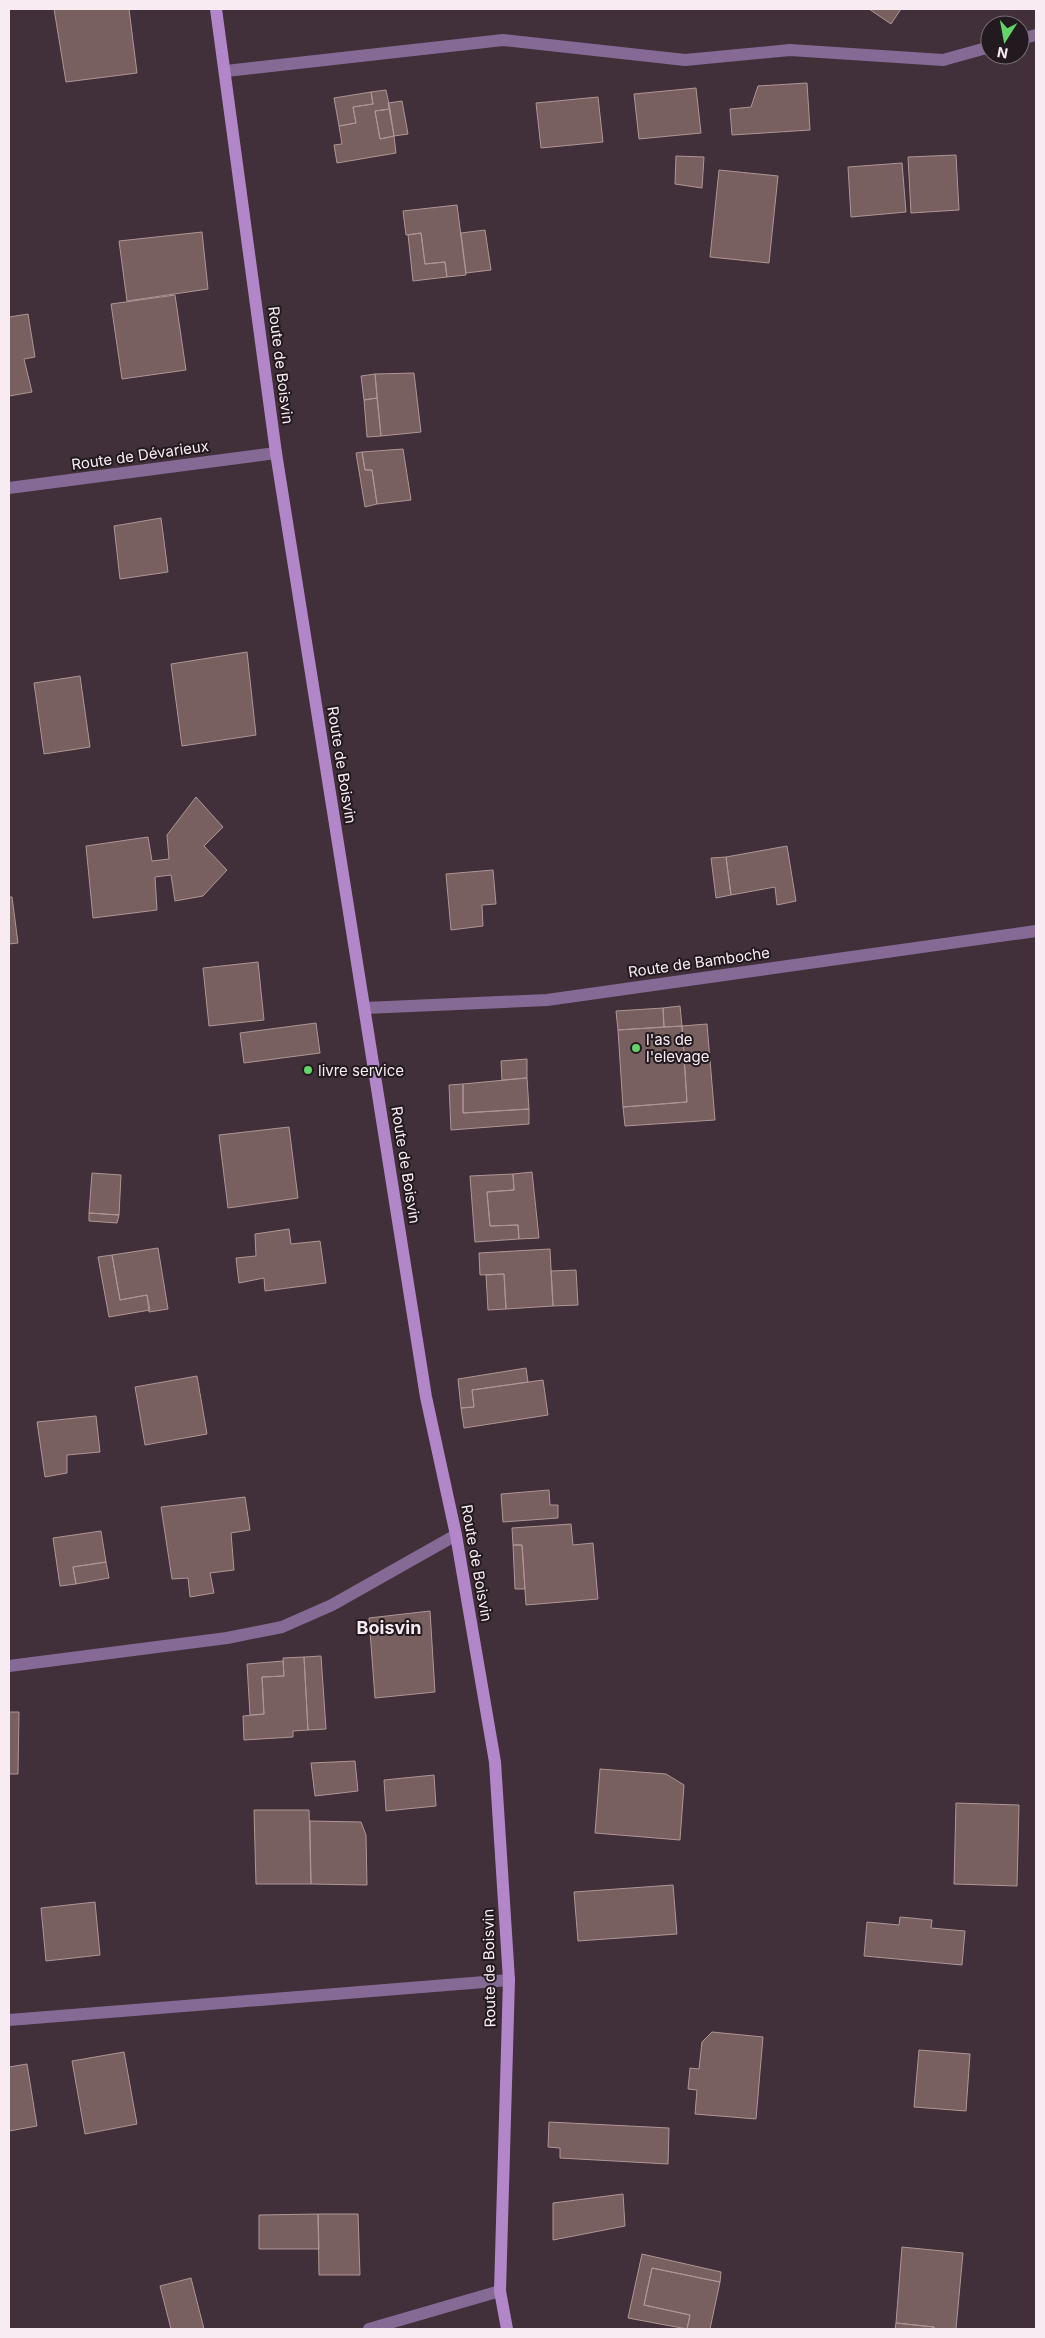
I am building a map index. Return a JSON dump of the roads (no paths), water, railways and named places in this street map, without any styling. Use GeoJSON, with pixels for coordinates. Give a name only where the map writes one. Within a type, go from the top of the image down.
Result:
{"type":"FeatureCollection","features":[{"type":"Feature","properties":{"kind":"main road","name":"Route de Boisvin"},"geometry":{"type":"LineString","coordinates":[[216,9],[276,453],[426,1397],[456,1534],[495,1762],[509,1980],[500,2291],[507,2329]]}},
{"type":"Feature","properties":{"kind":"street"},"geometry":{"type":"LineString","coordinates":[[226,72],[503,40],[685,60],[790,50],[943,60],[980,51]]}},
{"type":"Feature","properties":{"kind":"street","name":"Route de Dévarieux"},"geometry":{"type":"LineString","coordinates":[[9,488],[276,453]]}},
{"type":"Feature","properties":{"kind":"street","name":"Route de Bamboche"},"geometry":{"type":"LineString","coordinates":[[365,1008],[547,1000],[1036,931]]}},
{"type":"Feature","properties":{"kind":"street"},"geometry":{"type":"LineString","coordinates":[[9,1666],[227,1638],[282,1627],[332,1605],[456,1534]]}},
{"type":"Feature","properties":{"kind":"street"},"geometry":{"type":"LineString","coordinates":[[9,2020],[509,1980]]}},
{"type":"Feature","properties":{"kind":"street"},"geometry":{"type":"LineString","coordinates":[[369,2329],[500,2291]]}},
{"type":"Feature","properties":{"kind":"place","name":"l'as de l'elevage"},"geometry":{"type":"Point","coordinates":[636,1048]}},
{"type":"Feature","properties":{"kind":"place","name":"livre service"},"geometry":{"type":"Point","coordinates":[308,1070]}},
{"type":"Feature","properties":{"kind":"district","name":"Boisvin"},"geometry":{"type":"Point","coordinates":[389,1627]}}]}
